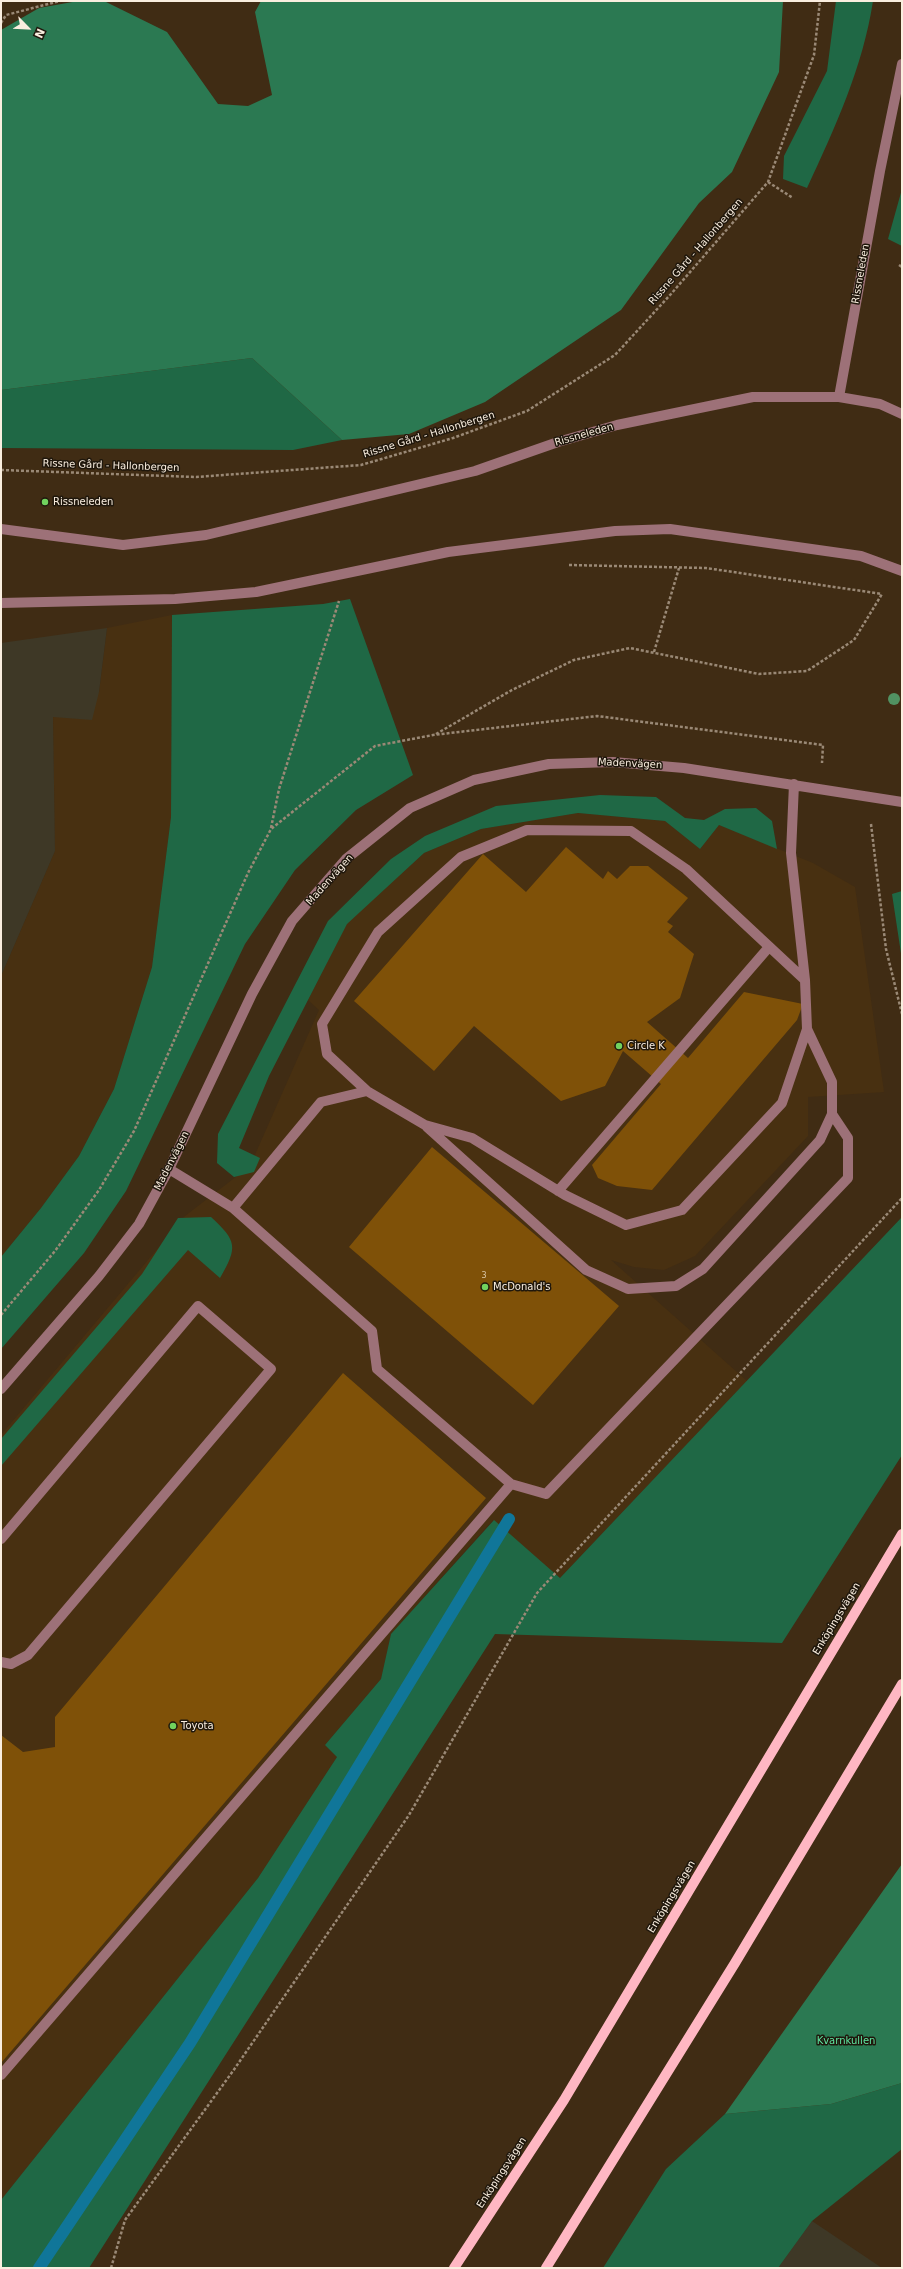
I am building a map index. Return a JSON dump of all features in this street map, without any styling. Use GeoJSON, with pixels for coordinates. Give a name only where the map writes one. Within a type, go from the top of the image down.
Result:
{"type":"FeatureCollection","features":[{"type":"Feature","properties":{"kind":"main road","name":"Enköpingsvägen"},"geometry":{"type":"LineString","coordinates":[[454,2268],[564,2100],[902,1534]]}},
{"type":"Feature","properties":{"kind":"main road"},"geometry":{"type":"LineString","coordinates":[[546,2268],[735,1963],[902,1684]]}},
{"type":"Feature","properties":{"kind":"street","name":"Rissneleden"},"geometry":{"type":"LineString","coordinates":[[1,529],[123,545],[206,535],[475,471],[558,442],[617,425],[640,422],[753,397],[839,397],[880,171],[902,64]]}},
{"type":"Feature","properties":{"kind":"street"},"geometry":{"type":"LineString","coordinates":[[839,397],[880,404],[902,414]]}},
{"type":"Feature","properties":{"kind":"street"},"geometry":{"type":"LineString","coordinates":[[1,603],[175,600],[256,592],[448,552],[615,531],[670,529],[861,556],[902,571]]}},
{"type":"Feature","properties":{"kind":"street","name":"Madenvägen"},"geometry":{"type":"LineString","coordinates":[[1,1389],[99,1276],[135,1230],[169,1169],[252,994],[292,921],[346,859],[410,808],[474,780],[549,764],[613,762],[684,768],[902,802]]}},
{"type":"Feature","properties":{"kind":"street"},"geometry":{"type":"LineString","coordinates":[[425,1125],[472,1138],[558,1191],[626,1225],[682,1210],[782,1103],[807,1029],[805,980],[791,853],[794,784]]}},
{"type":"Feature","properties":{"kind":"street"},"geometry":{"type":"LineString","coordinates":[[805,980],[686,870],[631,831],[527,830],[461,857],[378,932],[322,1024],[327,1054],[367,1091],[425,1125],[586,1270],[628,1289],[676,1286],[703,1269],[820,1140],[832,1114],[832,1082],[807,1029]]}},
{"type":"Feature","properties":{"kind":"street"},"geometry":{"type":"LineString","coordinates":[[558,1191],[769,947]]}},
{"type":"Feature","properties":{"kind":"street"},"geometry":{"type":"LineString","coordinates":[[233,1208],[320,1102],[367,1091]]}},
{"type":"Feature","properties":{"kind":"street"},"geometry":{"type":"LineString","coordinates":[[169,1169],[233,1208],[372,1331],[377,1369],[511,1484],[546,1494],[848,1178],[848,1138],[832,1114]]}},
{"type":"Feature","properties":{"kind":"street"},"geometry":{"type":"LineString","coordinates":[[1,1539],[198,1306],[271,1369],[28,1655],[11,1664],[1,1662]]}},
{"type":"Feature","properties":{"kind":"street"},"geometry":{"type":"LineString","coordinates":[[1,2075],[511,1484]]}},
{"type":"Feature","properties":{"kind":"path"},"geometry":{"type":"LineString","coordinates":[[1,23],[6,15],[60,1]]}},
{"type":"Feature","properties":{"kind":"path","name":"Rissne Gård - Hallonbergen"},"geometry":{"type":"LineString","coordinates":[[1,470],[196,477],[361,465],[453,438],[527,411],[615,355],[671,294],[768,182],[814,55],[820,1]]}},
{"type":"Feature","properties":{"kind":"path"},"geometry":{"type":"LineString","coordinates":[[768,182],[793,198]]}},
{"type":"Feature","properties":{"kind":"path"},"geometry":{"type":"LineString","coordinates":[[562,565],[706,568],[882,594]]}},
{"type":"Feature","properties":{"kind":"path"},"geometry":{"type":"LineString","coordinates":[[654,652],[678,568]]}},
{"type":"Feature","properties":{"kind":"path"},"geometry":{"type":"LineString","coordinates":[[877,590],[882,594]]}},
{"type":"Feature","properties":{"kind":"path"},"geometry":{"type":"LineString","coordinates":[[1,1315],[55,1251],[99,1190],[134,1131],[245,880],[271,829],[280,789],[341,593]]}},
{"type":"Feature","properties":{"kind":"path"},"geometry":{"type":"LineString","coordinates":[[271,829],[375,746],[433,735],[512,690],[574,660],[630,648],[759,674],[807,671],[854,640],[882,594]]}},
{"type":"Feature","properties":{"kind":"path"},"geometry":{"type":"LineString","coordinates":[[111,2268],[125,2220],[233,2071],[409,1815],[537,1593],[902,1198]]}},
{"type":"Feature","properties":{"kind":"shaded area"},"geometry":{"type":"Polygon","coordinates":[[[172,615],[171,817],[152,967],[114,1089],[79,1156],[41,1208],[1,1257],[1,976],[55,851],[53,717],[99,692],[107,628],[172,615]]]}},
{"type":"Feature","properties":{"kind":"shaded area"},"geometry":{"type":"Polygon","coordinates":[[[107,628],[99,692],[92,720],[53,717],[55,851],[1,976],[1,643],[107,628]]]}},
{"type":"Feature","properties":{"kind":"shaded area"},"geometry":{"type":"Polygon","coordinates":[[[578,813],[665,821],[700,849],[719,825],[813,863],[855,887],[884,1092],[808,1097],[808,1136],[695,1256],[664,1270],[634,1267],[611,1260],[747,1381],[560,1578],[493,1520],[391,1634],[381,1679],[325,1745],[337,1757],[258,1878],[1,2200],[1,1435],[185,1216],[250,1166],[319,1010],[308,1000],[347,923],[424,853],[481,829],[578,813]]]}},
{"type":"Feature","properties":{"kind":"shaded area"},"geometry":{"type":"Polygon","coordinates":[[[812,2221],[882,2268],[778,2268],[812,2221]]]}},
{"type":"Feature","properties":{"kind":"green space"},"geometry":{"type":"Polygon","coordinates":[[[78,1],[104,1],[167,32],[218,104],[248,106],[272,95],[255,12],[261,1],[783,1],[779,72],[732,172],[699,203],[621,310],[485,402],[409,434],[342,440],[252,358],[1,390],[1,30],[39,8],[78,1]]]}},
{"type":"Feature","properties":{"kind":"green space"},"geometry":{"type":"Polygon","coordinates":[[[836,1],[873,1],[862,50],[847,97],[807,188],[783,179],[784,156],[827,71],[836,1]]]}},
{"type":"Feature","properties":{"kind":"green space"},"geometry":{"type":"Polygon","coordinates":[[[902,189],[902,246],[888,239],[902,189]]]}},
{"type":"Feature","properties":{"kind":"green space"},"geometry":{"type":"Polygon","coordinates":[[[252,358],[342,440],[293,450],[1,448],[1,390],[252,358]]]}},
{"type":"Feature","properties":{"kind":"green space"},"geometry":{"type":"Polygon","coordinates":[[[350,599],[413,775],[356,810],[295,870],[245,944],[126,1191],[84,1253],[1,1349],[1,1257],[41,1208],[79,1156],[114,1089],[152,967],[171,817],[172,615],[323,604],[350,599]]]}},
{"type":"Feature","properties":{"kind":"green space"},"geometry":{"type":"Polygon","coordinates":[[[600,795],[656,797],[685,818],[704,820],[725,809],[756,808],[772,821],[777,849],[719,825],[700,849],[665,821],[578,813],[481,829],[424,853],[347,924],[269,1076],[239,1148],[260,1158],[254,1172],[234,1177],[217,1163],[218,1134],[328,921],[391,859],[425,836],[496,806],[600,795]]]}},
{"type":"Feature","properties":{"kind":"green space"},"geometry":{"type":"Polygon","coordinates":[[[902,891],[902,960],[892,894],[902,891]]]}},
{"type":"Feature","properties":{"kind":"green space"},"geometry":{"type":"Polygon","coordinates":[[[211,1217],[226,1232],[232,1245],[230,1259],[220,1278],[188,1250],[1,1466],[1,1439],[142,1274],[178,1218],[211,1217]]]}},
{"type":"Feature","properties":{"kind":"green space"},"geometry":{"type":"Polygon","coordinates":[[[902,1217],[902,1455],[782,1643],[495,1634],[89,2268],[1,2268],[1,2200],[258,1878],[337,1757],[325,1745],[381,1679],[391,1634],[494,1520],[560,1578],[902,1217]]]}},
{"type":"Feature","properties":{"kind":"green space","name":"Kvarnkullen"},"geometry":{"type":"Polygon","coordinates":[[[902,1864],[902,2083],[831,2104],[725,2114],[902,1864]]]}},
{"type":"Feature","properties":{"kind":"green space"},"geometry":{"type":"Polygon","coordinates":[[[902,2083],[902,2149],[812,2221],[778,2268],[603,2268],[666,2169],[725,2114],[831,2104],[902,2083]]]}},
{"type":"Feature","properties":{"kind":"building"},"geometry":{"type":"Polygon","coordinates":[[[566,847],[603,879],[608,871],[617,879],[630,866],[648,866],[688,898],[667,922],[673,926],[668,932],[694,954],[680,998],[647,1022],[688,1058],[744,992],[803,1004],[797,1020],[652,1190],[617,1186],[598,1178],[592,1165],[661,1084],[623,1051],[605,1086],[561,1101],[474,1026],[434,1071],[354,1001],[483,854],[526,892],[566,847]]]}},
{"type":"Feature","properties":{"kind":"building"},"geometry":{"type":"Polygon","coordinates":[[[432,1147],[619,1306],[533,1405],[349,1247],[432,1147]]]}},
{"type":"Feature","properties":{"kind":"building","name":"Toyota"},"geometry":{"type":"Polygon","coordinates":[[[343,1373],[486,1498],[1,2063],[1,1735],[23,1752],[55,1747],[55,1717],[343,1373]]]}},
{"type":"Feature","properties":{"kind":"waterway"},"geometry":{"type":"LineString","coordinates":[[39,2268],[190,2043],[509,1519]]}},
{"type":"Feature","properties":{"kind":"place","name":"Rissneleden"},"geometry":{"type":"Point","coordinates":[45,502]}},
{"type":"Feature","properties":{"kind":"place","name":"Circle K"},"geometry":{"type":"Point","coordinates":[619,1046]}},
{"type":"Feature","properties":{"kind":"place","name":"McDonald's"},"geometry":{"type":"Point","coordinates":[485,1287]}},
{"type":"Feature","properties":{"kind":"place","name":"Toyota"},"geometry":{"type":"Point","coordinates":[173,1726]}}]}
